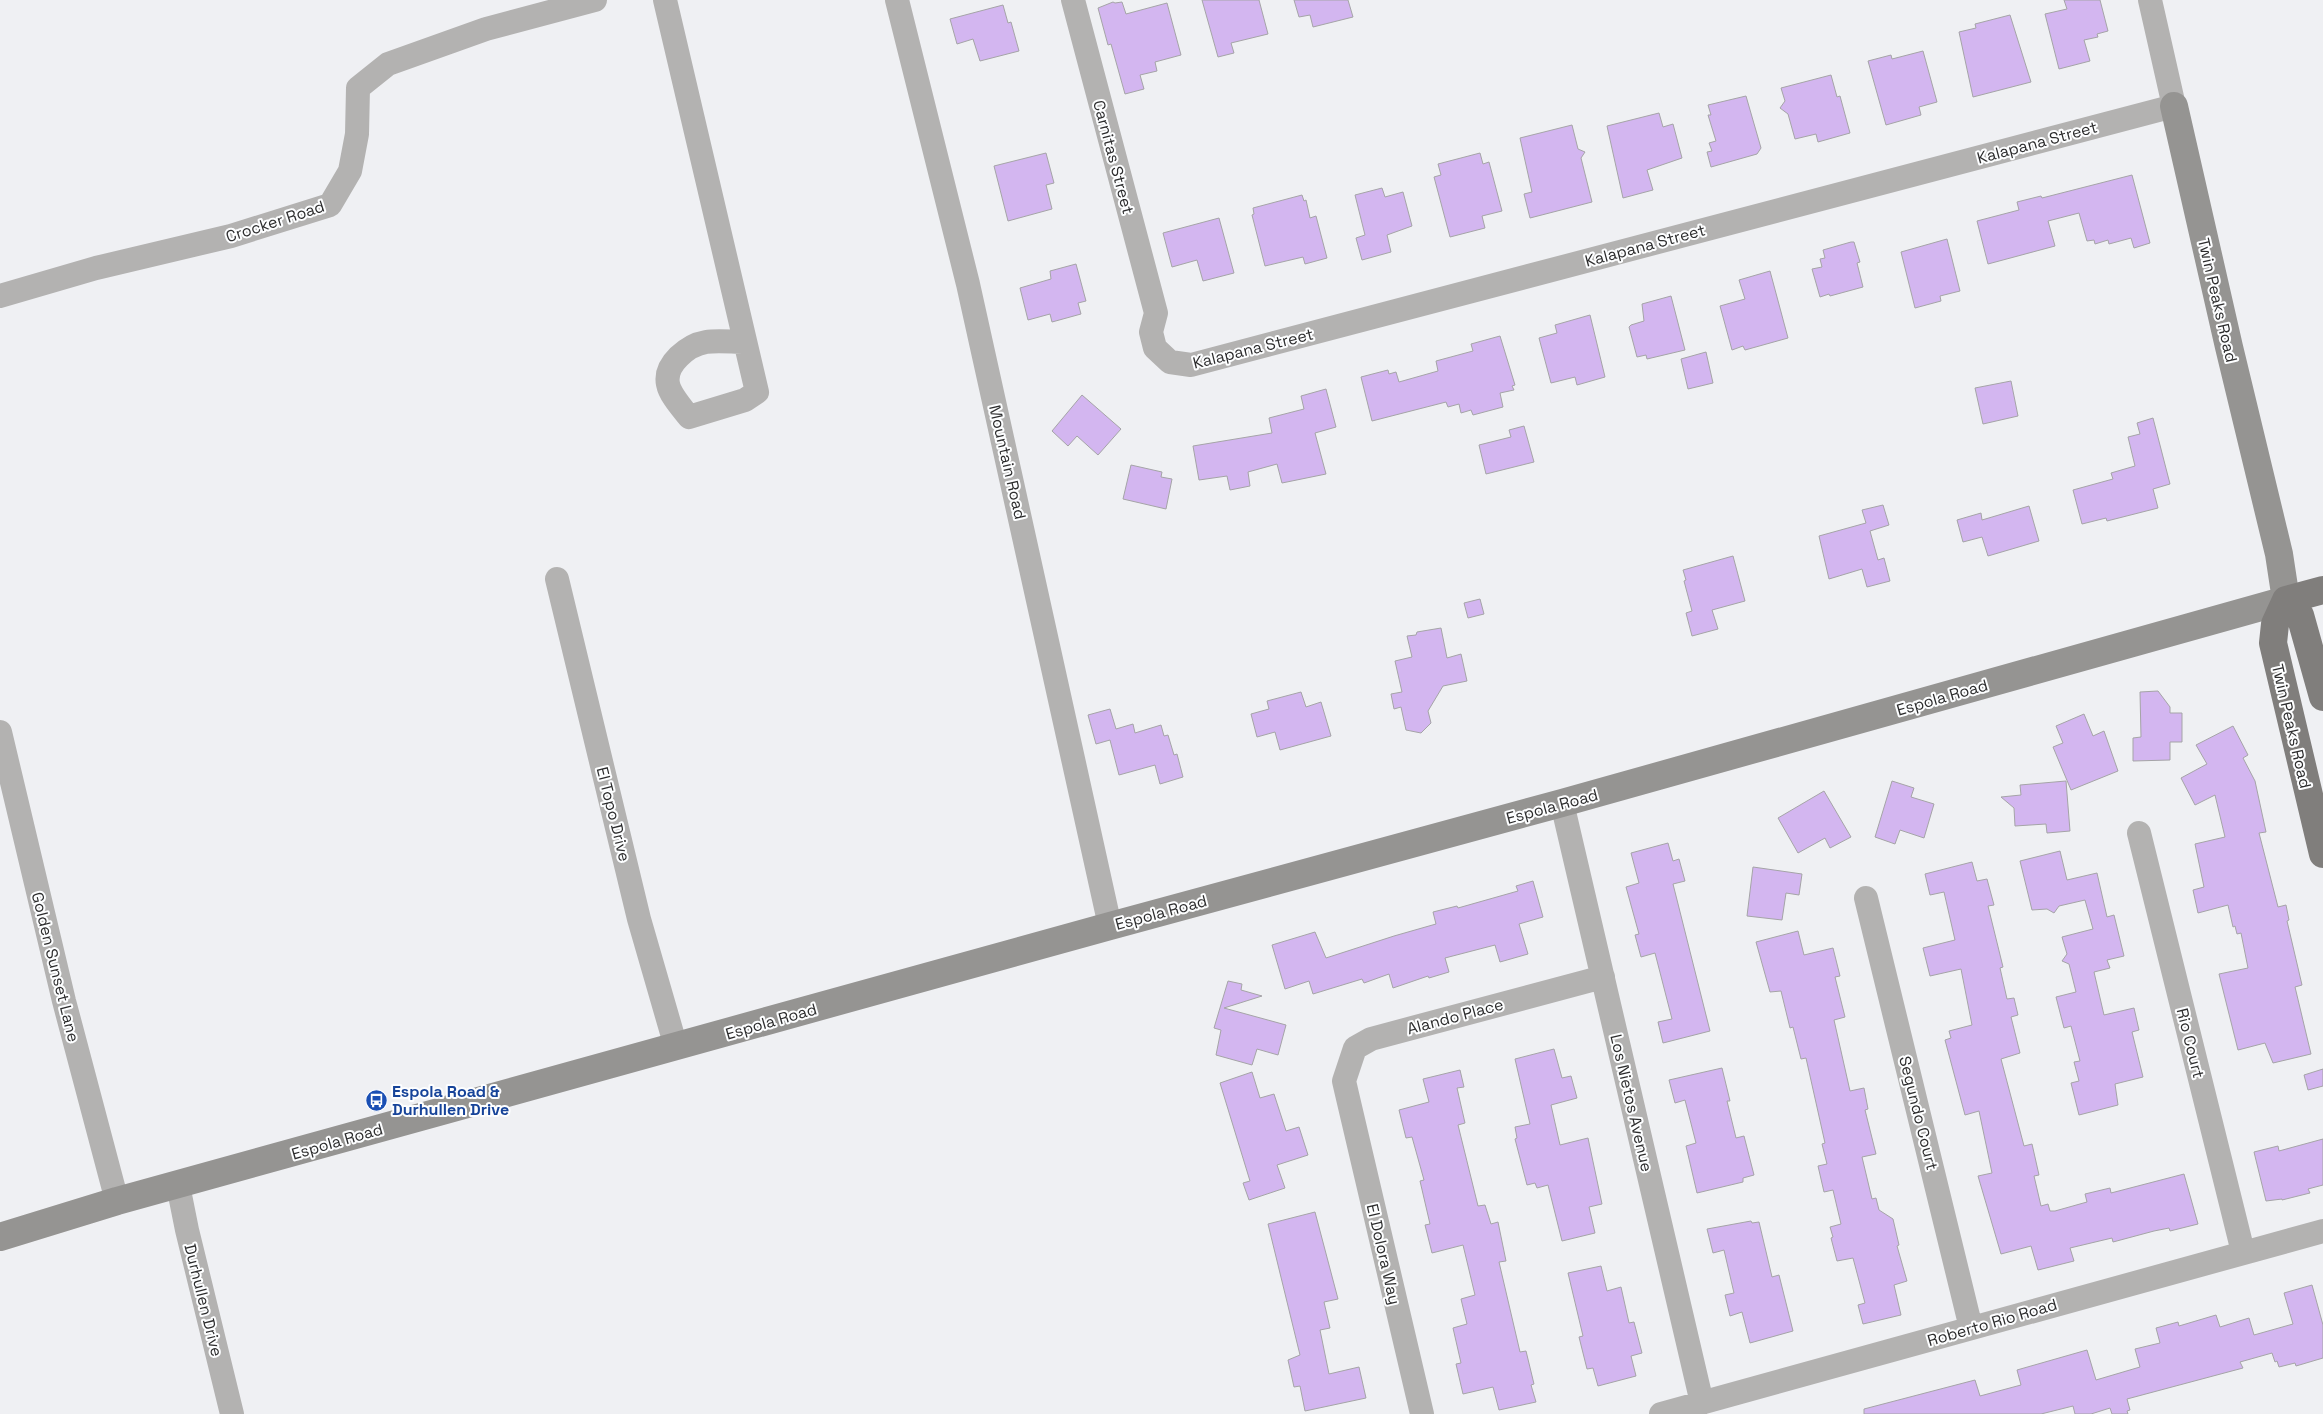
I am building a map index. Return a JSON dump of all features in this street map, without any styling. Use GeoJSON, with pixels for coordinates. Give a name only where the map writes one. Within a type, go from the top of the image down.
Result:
{"type":"FeatureCollection","features":[{"type":"Feature","properties":{"kind":"main road","name":"Twin Peaks Road"},"geometry":{"type":"LineString","coordinates":[[2174,106],[2279,554],[2286,600],[2300,615],[2323,697]]}},
{"type":"Feature","properties":{"kind":"main road","name":"Espola Road"},"geometry":{"type":"LineString","coordinates":[[0,1237],[117,1201],[1562,803],[2323,590]]}},
{"type":"Feature","properties":{"kind":"main road","name":"Twin Peaks Road"},"geometry":{"type":"LineString","coordinates":[[2286,600],[2274,624],[2272,643],[2323,854]]}},
{"type":"Feature","properties":{"kind":"street","name":"Crocker Road"},"geometry":{"type":"LineString","coordinates":[[0,296],[96,268],[231,236],[330,205],[350,171],[357,134],[358,88],[388,64],[486,29],[595,0]]}},
{"type":"Feature","properties":{"kind":"street"},"geometry":{"type":"LineString","coordinates":[[665,0],[745,342]]}},
{"type":"Feature","properties":{"kind":"street","name":"Mountain Road"},"geometry":{"type":"LineString","coordinates":[[897,0],[968,284],[1110,926]]}},
{"type":"Feature","properties":{"kind":"street","name":"Carnitas Street"},"geometry":{"type":"LineString","coordinates":[[1072,0],[1156,313]]}},
{"type":"Feature","properties":{"kind":"street","name":"Twin Peaks Road"},"geometry":{"type":"LineString","coordinates":[[2150,0],[2174,106]]}},
{"type":"Feature","properties":{"kind":"street","name":"Kalapana Street"},"geometry":{"type":"LineString","coordinates":[[1156,313],[1151,332],[1155,348],[1170,362],[1191,365],[2174,106]]}},
{"type":"Feature","properties":{"kind":"street","name":"El Topo Drive"},"geometry":{"type":"LineString","coordinates":[[558,579],[639,919],[676,1047]]}},
{"type":"Feature","properties":{"kind":"street","name":"Golden Sunset Lane"},"geometry":{"type":"LineString","coordinates":[[0,732],[64,1001],[117,1201]]}},
{"type":"Feature","properties":{"kind":"street","name":"Los Nietos Avenue"},"geometry":{"type":"LineString","coordinates":[[1562,803],[1702,1403]]}},
{"type":"Feature","properties":{"kind":"street","name":"Rio Court"},"geometry":{"type":"LineString","coordinates":[[2139,833],[2243,1252]]}},
{"type":"Feature","properties":{"kind":"street","name":"Segundo Court"},"geometry":{"type":"LineString","coordinates":[[1866,898],[1972,1328]]}},
{"type":"Feature","properties":{"kind":"street","name":"Alando Place"},"geometry":{"type":"LineString","coordinates":[[1346,1094],[1344,1081],[1355,1048],[1371,1039],[1603,977]]}},
{"type":"Feature","properties":{"kind":"street","name":"El Dolora Way"},"geometry":{"type":"LineString","coordinates":[[1346,1094],[1422,1414]]}},
{"type":"Feature","properties":{"kind":"street","name":"Durhullen Drive"},"geometry":{"type":"LineString","coordinates":[[178,1185],[232,1414]]}},
{"type":"Feature","properties":{"kind":"street","name":"Roberto Rio Road"},"geometry":{"type":"LineString","coordinates":[[1661,1414],[2323,1231]]}},
{"type":"Feature","properties":{"kind":"building"},"geometry":{"type":"Polygon","coordinates":[[[1202,0],[1259,0],[1268,34],[1231,43],[1234,53],[1218,57],[1202,0]]]}},
{"type":"Feature","properties":{"kind":"building"},"geometry":{"type":"Polygon","coordinates":[[[1294,0],[1348,0],[1353,17],[1313,27],[1310,15],[1299,17],[1294,0]]]}},
{"type":"Feature","properties":{"kind":"building"},"geometry":{"type":"Polygon","coordinates":[[[2064,0],[2100,0],[2108,31],[2097,34],[2098,37],[2084,40],[2090,61],[2059,69],[2045,14],[2067,9],[2064,0]]]}},
{"type":"Feature","properties":{"kind":"building"},"geometry":{"type":"Polygon","coordinates":[[[1113,2],[1122,2],[1126,14],[1167,3],[1181,55],[1155,62],[1157,71],[1140,75],[1144,89],[1125,94],[1111,44],[1108,45],[1098,8],[1113,2]]]}},
{"type":"Feature","properties":{"kind":"building"},"geometry":{"type":"Polygon","coordinates":[[[1003,5],[1008,23],[1011,22],[1019,51],[980,61],[973,39],[957,44],[950,19],[1003,5]]]}},
{"type":"Feature","properties":{"kind":"building"},"geometry":{"type":"Polygon","coordinates":[[[2010,15],[2031,82],[1973,97],[1959,32],[1976,28],[1975,24],[2010,15]]]}},
{"type":"Feature","properties":{"kind":"building"},"geometry":{"type":"Polygon","coordinates":[[[1923,51],[1937,102],[1919,107],[1921,115],[1886,125],[1868,61],[1891,55],[1892,59],[1923,51]]]}},
{"type":"Feature","properties":{"kind":"building"},"geometry":{"type":"Polygon","coordinates":[[[1831,75],[1837,97],[1840,96],[1850,133],[1818,142],[1816,134],[1795,139],[1788,114],[1780,108],[1785,101],[1781,88],[1831,75]]]}},
{"type":"Feature","properties":{"kind":"building"},"geometry":{"type":"Polygon","coordinates":[[[1746,96],[1761,148],[1757,154],[1711,167],[1707,152],[1712,151],[1709,143],[1716,141],[1708,115],[1711,115],[1708,105],[1746,96]]]}},
{"type":"Feature","properties":{"kind":"building"},"geometry":{"type":"Polygon","coordinates":[[[1659,113],[1663,127],[1673,124],[1682,158],[1647,170],[1653,190],[1623,198],[1607,126],[1659,113]]]}},
{"type":"Feature","properties":{"kind":"building"},"geometry":{"type":"Polygon","coordinates":[[[1572,125],[1578,149],[1585,152],[1581,158],[1592,202],[1530,218],[1524,194],[1532,192],[1520,138],[1572,125]]]}},
{"type":"Feature","properties":{"kind":"building"},"geometry":{"type":"Polygon","coordinates":[[[1046,153],[1054,183],[1046,185],[1052,209],[1008,221],[994,166],[1046,153]]]}},
{"type":"Feature","properties":{"kind":"building"},"geometry":{"type":"Polygon","coordinates":[[[1480,153],[1483,164],[1489,162],[1502,211],[1482,216],[1485,228],[1450,237],[1434,177],[1441,175],[1438,164],[1480,153]]]}},
{"type":"Feature","properties":{"kind":"building"},"geometry":{"type":"Polygon","coordinates":[[[2132,175],[2150,243],[2134,248],[2131,238],[2109,244],[2108,240],[2095,244],[2094,240],[2087,241],[2079,213],[2048,221],[2055,246],[1988,264],[1977,221],[2019,210],[2017,202],[2041,196],[2042,198],[2132,175]]]}},
{"type":"Feature","properties":{"kind":"building"},"geometry":{"type":"Polygon","coordinates":[[[1382,188],[1385,197],[1403,192],[1412,226],[1387,235],[1391,252],[1362,260],[1356,238],[1365,235],[1355,195],[1382,188]]]}},
{"type":"Feature","properties":{"kind":"building"},"geometry":{"type":"Polygon","coordinates":[[[1302,195],[1304,201],[1306,200],[1310,218],[1316,216],[1327,258],[1305,264],[1303,257],[1265,266],[1252,215],[1254,214],[1253,208],[1302,195]]]}},
{"type":"Feature","properties":{"kind":"building"},"geometry":{"type":"Polygon","coordinates":[[[1219,218],[1234,273],[1203,281],[1197,260],[1172,267],[1163,233],[1219,218]]]}},
{"type":"Feature","properties":{"kind":"building"},"geometry":{"type":"Polygon","coordinates":[[[1947,239],[1960,291],[1940,296],[1941,301],[1915,308],[1901,252],[1947,239]]]}},
{"type":"Feature","properties":{"kind":"building"},"geometry":{"type":"Polygon","coordinates":[[[1854,242],[1860,262],[1857,263],[1863,287],[1820,297],[1812,269],[1822,267],[1820,259],[1825,258],[1823,250],[1854,242]]]}},
{"type":"Feature","properties":{"kind":"building"},"geometry":{"type":"Polygon","coordinates":[[[1076,264],[1086,301],[1078,303],[1081,314],[1052,322],[1050,314],[1028,320],[1020,288],[1051,279],[1050,271],[1076,264]]]}},
{"type":"Feature","properties":{"kind":"building"},"geometry":{"type":"Polygon","coordinates":[[[1770,271],[1788,338],[1745,350],[1743,346],[1732,350],[1720,306],[1745,299],[1739,280],[1770,271]]]}},
{"type":"Feature","properties":{"kind":"building"},"geometry":{"type":"Polygon","coordinates":[[[1671,296],[1685,350],[1647,359],[1646,355],[1637,357],[1629,327],[1644,321],[1642,304],[1671,296]]]}},
{"type":"Feature","properties":{"kind":"building"},"geometry":{"type":"Polygon","coordinates":[[[1590,315],[1605,377],[1577,385],[1575,377],[1551,383],[1539,338],[1557,333],[1555,325],[1590,315]]]}},
{"type":"Feature","properties":{"kind":"building"},"geometry":{"type":"Polygon","coordinates":[[[1500,336],[1515,385],[1512,386],[1514,390],[1500,393],[1503,407],[1473,415],[1471,410],[1461,413],[1459,404],[1448,407],[1446,402],[1372,421],[1361,377],[1388,370],[1389,374],[1396,372],[1399,382],[1438,371],[1436,361],[1473,351],[1471,344],[1500,336]]]}},
{"type":"Feature","properties":{"kind":"building"},"geometry":{"type":"Polygon","coordinates":[[[1706,352],[1713,383],[1688,389],[1681,359],[1706,352]]]}},
{"type":"Feature","properties":{"kind":"building"},"geometry":{"type":"Polygon","coordinates":[[[2011,381],[2018,416],[1983,424],[1975,388],[2011,381]]]}},
{"type":"Feature","properties":{"kind":"building"},"geometry":{"type":"Polygon","coordinates":[[[1326,389],[1336,427],[1315,433],[1326,474],[1282,483],[1277,464],[1248,472],[1250,486],[1230,490],[1227,476],[1199,480],[1193,446],[1272,433],[1269,418],[1304,409],[1301,396],[1326,389]]]}},
{"type":"Feature","properties":{"kind":"building"},"geometry":{"type":"Polygon","coordinates":[[[1082,395],[1121,429],[1098,455],[1077,436],[1068,446],[1052,431],[1082,395]]]}},
{"type":"Feature","properties":{"kind":"building"},"geometry":{"type":"Polygon","coordinates":[[[2153,418],[2170,484],[2153,489],[2158,508],[2107,521],[2106,518],[2082,524],[2073,490],[2113,479],[2111,473],[2135,466],[2128,437],[2140,434],[2137,423],[2153,418]]]}},
{"type":"Feature","properties":{"kind":"building"},"geometry":{"type":"Polygon","coordinates":[[[1524,426],[1534,462],[1486,474],[1479,445],[1511,437],[1509,430],[1524,426]]]}},
{"type":"Feature","properties":{"kind":"building"},"geometry":{"type":"Polygon","coordinates":[[[1131,465],[1162,472],[1161,477],[1172,479],[1166,509],[1123,499],[1131,465]]]}},
{"type":"Feature","properties":{"kind":"building"},"geometry":{"type":"Polygon","coordinates":[[[1883,505],[1889,525],[1870,531],[1878,560],[1884,558],[1890,581],[1867,587],[1862,569],[1829,579],[1819,536],[1866,523],[1862,510],[1883,505]]]}},
{"type":"Feature","properties":{"kind":"building"},"geometry":{"type":"Polygon","coordinates":[[[2029,506],[2039,541],[1988,556],[1982,537],[1963,542],[1957,520],[1981,513],[1982,520],[2029,506]]]}},
{"type":"Feature","properties":{"kind":"building"},"geometry":{"type":"Polygon","coordinates":[[[1733,556],[1745,601],[1712,610],[1718,629],[1692,636],[1686,613],[1692,611],[1683,570],[1733,556]]]}},
{"type":"Feature","properties":{"kind":"building"},"geometry":{"type":"Polygon","coordinates":[[[1480,599],[1484,614],[1468,618],[1464,603],[1480,599]]]}},
{"type":"Feature","properties":{"kind":"building"},"geometry":{"type":"Polygon","coordinates":[[[1441,628],[1447,658],[1461,654],[1467,681],[1443,686],[1428,711],[1431,723],[1421,733],[1406,730],[1401,707],[1394,709],[1391,694],[1402,692],[1395,661],[1412,657],[1407,636],[1416,635],[1417,632],[1441,628]]]}},
{"type":"Feature","properties":{"kind":"building"},"geometry":{"type":"Polygon","coordinates":[[[2158,691],[2170,707],[2170,713],[2182,713],[2182,742],[2170,742],[2170,760],[2133,761],[2133,738],[2141,737],[2140,692],[2158,691]]]}},
{"type":"Feature","properties":{"kind":"building"},"geometry":{"type":"Polygon","coordinates":[[[1301,692],[1306,707],[1321,702],[1331,736],[1280,750],[1275,732],[1257,737],[1251,714],[1269,709],[1267,701],[1301,692]]]}},
{"type":"Feature","properties":{"kind":"building"},"geometry":{"type":"Polygon","coordinates":[[[1110,709],[1116,729],[1133,724],[1135,733],[1161,725],[1164,736],[1168,735],[1174,755],[1177,754],[1183,777],[1160,784],[1155,765],[1119,775],[1110,740],[1096,744],[1088,715],[1110,709]]]}},
{"type":"Feature","properties":{"kind":"building"},"geometry":{"type":"Polygon","coordinates":[[[2084,714],[2093,736],[2104,731],[2118,771],[2071,790],[2053,747],[2063,743],[2056,726],[2084,714]]]}},
{"type":"Feature","properties":{"kind":"building"},"geometry":{"type":"Polygon","coordinates":[[[2233,726],[2248,755],[2243,758],[2255,781],[2266,832],[2259,833],[2278,907],[2286,905],[2289,920],[2287,921],[2302,985],[2295,987],[2311,1054],[2273,1063],[2265,1043],[2238,1050],[2219,974],[2248,968],[2241,933],[2237,934],[2235,926],[2233,927],[2228,905],[2198,913],[2193,890],[2204,887],[2195,844],[2225,837],[2215,795],[2195,805],[2181,778],[2207,764],[2196,745],[2233,726]]]}},
{"type":"Feature","properties":{"kind":"building"},"geometry":{"type":"Polygon","coordinates":[[[1892,781],[1914,788],[1911,797],[1934,804],[1924,838],[1900,830],[1895,844],[1875,837],[1892,781]]]}},
{"type":"Feature","properties":{"kind":"building"},"geometry":{"type":"Polygon","coordinates":[[[2066,781],[2070,831],[2047,833],[2046,824],[2015,826],[2014,808],[2001,797],[2021,795],[2020,785],[2066,781]]]}},
{"type":"Feature","properties":{"kind":"building"},"geometry":{"type":"Polygon","coordinates":[[[1824,791],[1851,837],[1830,848],[1825,838],[1798,853],[1778,818],[1824,791]]]}},
{"type":"Feature","properties":{"kind":"building"},"geometry":{"type":"Polygon","coordinates":[[[1668,843],[1673,861],[1679,859],[1685,881],[1673,884],[1710,1031],[1663,1043],[1658,1022],[1672,1019],[1655,953],[1641,957],[1635,935],[1639,934],[1626,887],[1639,883],[1631,853],[1668,843]]]}},
{"type":"Feature","properties":{"kind":"building"},"geometry":{"type":"Polygon","coordinates":[[[2060,851],[2067,880],[2097,873],[2107,917],[2114,915],[2124,956],[2107,960],[2110,968],[2094,972],[2104,1015],[2134,1008],[2139,1030],[2132,1032],[2143,1077],[2115,1084],[2118,1105],[2079,1115],[2071,1083],[2079,1081],[2074,1062],[2080,1061],[2071,1026],[2064,1028],[2056,997],[2076,992],[2069,964],[2062,961],[2067,954],[2062,937],[2093,929],[2085,900],[2059,906],[2054,913],[2047,909],[2032,910],[2020,861],[2060,851]]]}},
{"type":"Feature","properties":{"kind":"building"},"geometry":{"type":"Polygon","coordinates":[[[1972,862],[1977,881],[1987,879],[1994,905],[1988,906],[2003,967],[2000,968],[2007,999],[2014,998],[2018,1015],[2011,1017],[2020,1053],[2001,1059],[2024,1146],[2032,1144],[2039,1175],[2034,1176],[2041,1206],[2048,1204],[2050,1211],[2055,1211],[2087,1202],[2085,1194],[2110,1188],[2111,1193],[2184,1174],[2198,1224],[2170,1231],[2169,1228],[2154,1231],[2113,1242],[2112,1238],[2070,1248],[2074,1261],[2038,1270],[2031,1246],[2001,1254],[1978,1176],[1992,1173],[1979,1111],[1965,1115],[1945,1040],[1951,1038],[1949,1031],[1972,1025],[1961,969],[1930,976],[1923,948],[1955,940],[1944,892],[1930,895],[1925,874],[1972,862]]]}},
{"type":"Feature","properties":{"kind":"building"},"geometry":{"type":"Polygon","coordinates":[[[1753,867],[1802,874],[1799,895],[1786,893],[1782,920],[1747,916],[1753,867]]]}},
{"type":"Feature","properties":{"kind":"building"},"geometry":{"type":"Polygon","coordinates":[[[1533,881],[1543,917],[1519,924],[1528,954],[1500,962],[1495,945],[1445,958],[1449,972],[1429,978],[1428,976],[1393,988],[1389,974],[1364,983],[1362,979],[1313,994],[1309,981],[1285,989],[1272,945],[1315,932],[1326,958],[1436,924],[1433,912],[1457,906],[1458,908],[1518,891],[1516,886],[1533,881]]]}},
{"type":"Feature","properties":{"kind":"building"},"geometry":{"type":"Polygon","coordinates":[[[1798,931],[1804,955],[1833,948],[1840,976],[1835,977],[1845,1017],[1834,1020],[1850,1091],[1864,1088],[1868,1109],[1865,1110],[1876,1154],[1862,1157],[1872,1199],[1876,1198],[1879,1210],[1893,1219],[1899,1245],[1897,1246],[1907,1281],[1894,1285],[1901,1315],[1863,1324],[1858,1305],[1865,1303],[1853,1258],[1837,1261],[1831,1238],[1833,1237],[1830,1227],[1841,1224],[1833,1190],[1824,1192],[1818,1166],[1827,1164],[1822,1144],[1825,1143],[1806,1058],[1801,1059],[1793,1027],[1790,1028],[1781,991],[1770,992],[1756,942],[1798,931]]]}},
{"type":"Feature","properties":{"kind":"building"},"geometry":{"type":"Polygon","coordinates":[[[1228,981],[1242,984],[1241,990],[1262,996],[1224,1008],[1286,1025],[1278,1055],[1257,1049],[1252,1065],[1216,1055],[1221,1030],[1214,1028],[1228,981]]]}},
{"type":"Feature","properties":{"kind":"building"},"geometry":{"type":"Polygon","coordinates":[[[1554,1049],[1562,1078],[1571,1076],[1577,1098],[1551,1105],[1560,1145],[1588,1138],[1602,1204],[1589,1207],[1595,1233],[1562,1241],[1548,1185],[1537,1188],[1535,1183],[1527,1185],[1515,1139],[1517,1138],[1515,1127],[1530,1124],[1515,1059],[1554,1049]]]}},
{"type":"Feature","properties":{"kind":"building"},"geometry":{"type":"Polygon","coordinates":[[[1722,1068],[1730,1101],[1727,1101],[1736,1138],[1744,1136],[1754,1175],[1743,1178],[1743,1182],[1697,1193],[1686,1146],[1696,1143],[1685,1100],[1675,1103],[1669,1080],[1722,1068]]]}},
{"type":"Feature","properties":{"kind":"building"},"geometry":{"type":"Polygon","coordinates":[[[2323,1069],[2323,1086],[2308,1090],[2304,1075],[2323,1069]]]}},
{"type":"Feature","properties":{"kind":"building"},"geometry":{"type":"Polygon","coordinates":[[[1460,1070],[1464,1087],[1457,1088],[1465,1123],[1458,1125],[1478,1206],[1485,1205],[1491,1224],[1498,1222],[1506,1261],[1499,1262],[1520,1352],[1526,1351],[1534,1384],[1531,1385],[1536,1402],[1499,1410],[1493,1387],[1463,1394],[1456,1364],[1461,1363],[1453,1328],[1467,1324],[1461,1299],[1475,1295],[1463,1245],[1432,1253],[1425,1225],[1430,1224],[1420,1181],[1424,1180],[1412,1137],[1406,1138],[1399,1110],[1429,1102],[1423,1079],[1460,1070]]]}},
{"type":"Feature","properties":{"kind":"building"},"geometry":{"type":"Polygon","coordinates":[[[1252,1072],[1260,1098],[1274,1094],[1286,1131],[1299,1127],[1308,1155],[1277,1165],[1285,1188],[1249,1200],[1243,1183],[1250,1181],[1220,1083],[1252,1072]]]}},
{"type":"Feature","properties":{"kind":"building"},"geometry":{"type":"Polygon","coordinates":[[[2323,1139],[2323,1185],[2308,1189],[2310,1193],[2282,1200],[2266,1201],[2254,1152],[2278,1146],[2279,1151],[2323,1139]]]}},
{"type":"Feature","properties":{"kind":"building"},"geometry":{"type":"Polygon","coordinates":[[[1315,1212],[1338,1299],[1324,1302],[1330,1328],[1320,1330],[1329,1374],[1359,1367],[1366,1398],[1305,1411],[1300,1386],[1294,1387],[1288,1360],[1300,1355],[1268,1224],[1315,1212]]]}},
{"type":"Feature","properties":{"kind":"building"},"geometry":{"type":"Polygon","coordinates":[[[1751,1221],[1752,1223],[1759,1222],[1772,1277],[1779,1275],[1793,1331],[1750,1343],[1742,1312],[1730,1316],[1725,1295],[1734,1293],[1724,1250],[1713,1253],[1707,1229],[1751,1221]]]}},
{"type":"Feature","properties":{"kind":"building"},"geometry":{"type":"Polygon","coordinates":[[[1601,1266],[1607,1291],[1621,1287],[1629,1323],[1634,1322],[1642,1353],[1631,1356],[1636,1376],[1598,1386],[1593,1368],[1587,1369],[1579,1337],[1583,1336],[1568,1273],[1601,1266]]]}},
{"type":"Feature","properties":{"kind":"building"},"geometry":{"type":"Polygon","coordinates":[[[2312,1285],[2323,1325],[2323,1358],[2296,1366],[2295,1363],[2279,1367],[2272,1353],[2240,1362],[2243,1368],[2127,1399],[2130,1410],[2127,1411],[2128,1414],[2112,1414],[2110,1408],[2091,1414],[2075,1414],[2073,1406],[2041,1414],[1864,1414],[1864,1409],[1975,1380],[1980,1396],[2021,1385],[2017,1370],[2087,1350],[2096,1380],[2140,1367],[2135,1349],[2160,1343],[2156,1328],[2178,1322],[2179,1326],[2216,1315],[2220,1327],[2249,1318],[2254,1335],[2293,1324],[2284,1293],[2312,1285]]]}},
{"type":"Feature","properties":{"kind":"place","name":"Espola Road & Durhullen Drive"},"geometry":{"type":"Point","coordinates":[376,1100]}}]}
